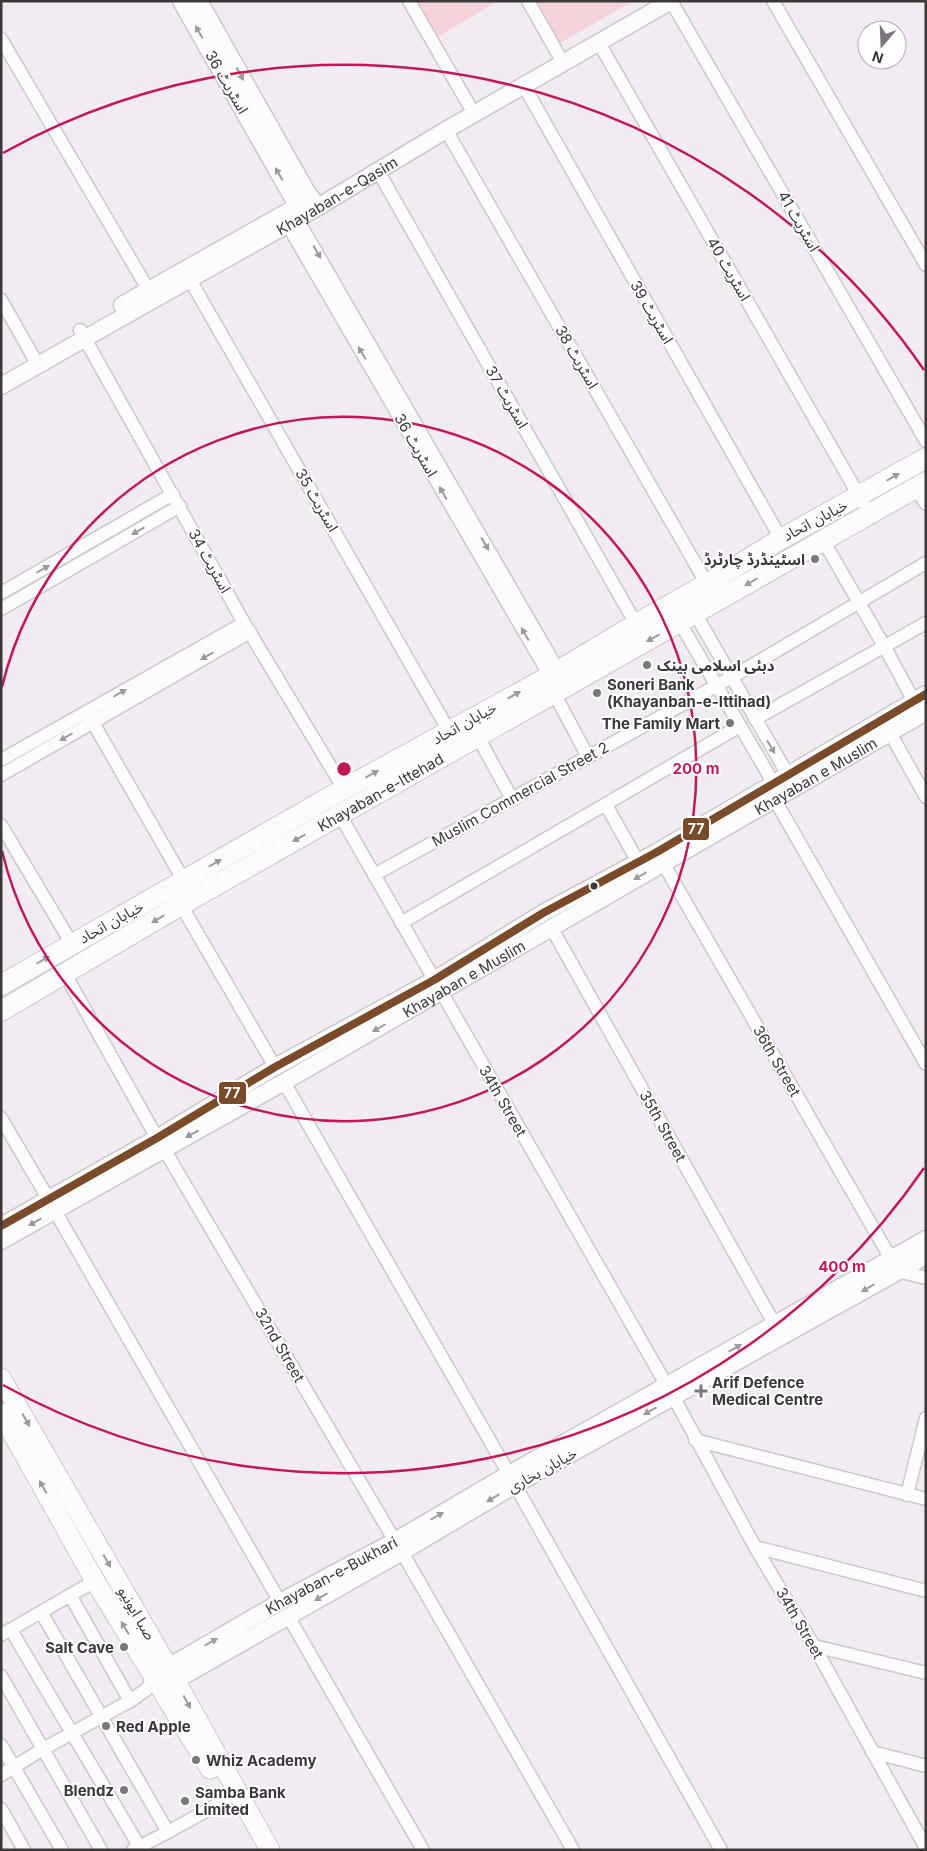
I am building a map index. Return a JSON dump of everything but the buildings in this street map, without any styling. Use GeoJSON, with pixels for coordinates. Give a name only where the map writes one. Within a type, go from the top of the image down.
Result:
{"type":"FeatureCollection","features":[{"type":"Feature","properties":{"kind":"main road","name":"خیابان اتحاد"},"geometry":{"type":"LineString","coordinates":[[688,618],[823,540],[864,505],[926,458]]}},
{"type":"Feature","properties":{"kind":"main road","name":"خیابان اتحاد"},"geometry":{"type":"LineString","coordinates":[[1,985],[449,731],[554,680],[636,624],[707,584],[780,539],[864,505],[922,491]]}},
{"type":"Feature","properties":{"kind":"main road","name":"Khayaban-e-Ittehad"},"geometry":{"type":"LineString","coordinates":[[1,1011],[181,905],[478,737],[554,680],[688,618]]}},
{"type":"Feature","properties":{"kind":"main road","name":"صبا ایونیو"},"geometry":{"type":"LineString","coordinates":[[1,1378],[161,1680]]}},
{"type":"Feature","properties":{"kind":"main road","name":"صبا ایونیو"},"geometry":{"type":"LineString","coordinates":[[1,1413],[95,1581],[161,1680],[233,1796],[270,1850]]}},
{"type":"Feature","properties":{"kind":"main road","name":"صبا ایونیو"},"geometry":{"type":"LineString","coordinates":[[233,1796],[258,1850]]}},
{"type":"Feature","properties":{"kind":"street","name":"اسٹریٹ 36"},"geometry":{"type":"LineString","coordinates":[[181,1],[554,680],[588,757]]}},
{"type":"Feature","properties":{"kind":"street","name":"اسٹریٹ 36"},"geometry":{"type":"LineString","coordinates":[[199,1],[298,212]]}},
{"type":"Feature","properties":{"kind":"street"},"geometry":{"type":"LineString","coordinates":[[409,1],[469,105]]}},
{"type":"Feature","properties":{"kind":"street"},"geometry":{"type":"LineString","coordinates":[[528,1],[558,54]]}},
{"type":"Feature","properties":{"kind":"street","name":"Khayaban-e-Qasim"},"geometry":{"type":"LineString","coordinates":[[298,212],[469,105],[650,1]]}},
{"type":"Feature","properties":{"kind":"street","name":"Khayaban-e-Qasim"},"geometry":{"type":"LineString","coordinates":[[1,386],[36,361],[187,274],[298,212],[378,171],[671,1]]}},
{"type":"Feature","properties":{"kind":"street","name":"اسٹریٹ 41"},"geometry":{"type":"LineString","coordinates":[[671,1],[926,441]]}},
{"type":"Feature","properties":{"kind":"street"},"geometry":{"type":"LineString","coordinates":[[773,1],[926,264]]}},
{"type":"Feature","properties":{"kind":"street"},"geometry":{"type":"LineString","coordinates":[[1,39],[148,289]]}},
{"type":"Feature","properties":{"kind":"street","name":"اسٹریٹ 40"},"geometry":{"type":"LineString","coordinates":[[599,43],[864,505]]}},
{"type":"Feature","properties":{"kind":"street","name":"اسٹریٹ 39"},"geometry":{"type":"LineString","coordinates":[[524,86],[780,539]]}},
{"type":"Feature","properties":{"kind":"street","name":"اسٹریٹ 38"},"geometry":{"type":"LineString","coordinates":[[446,130],[707,584]]}},
{"type":"Feature","properties":{"kind":"street","name":"اسٹریٹ 37"},"geometry":{"type":"LineString","coordinates":[[378,171],[636,624]]}},
{"type":"Feature","properties":{"kind":"street","name":"Khayaban-e-Qasim"},"geometry":{"type":"LineString","coordinates":[[83,334],[148,289],[187,274]]}},
{"type":"Feature","properties":{"kind":"street","name":"اسٹریٹ 35"},"geometry":{"type":"LineString","coordinates":[[187,274],[449,731]]}},
{"type":"Feature","properties":{"kind":"street"},"geometry":{"type":"LineString","coordinates":[[1,300],[36,361]]}},
{"type":"Feature","properties":{"kind":"street","name":"اسٹریٹ 34"},"geometry":{"type":"LineString","coordinates":[[83,334],[247,628],[344,789]]}},
{"type":"Feature","properties":{"kind":"street","name":"Khayaban-e-Qasim"},"geometry":{"type":"LineString","coordinates":[[1,376],[36,361]]}},
{"type":"Feature","properties":{"kind":"street"},"geometry":{"type":"LineString","coordinates":[[1,593],[173,494]]}},
{"type":"Feature","properties":{"kind":"street"},"geometry":{"type":"LineString","coordinates":[[1,609],[180,506]]}},
{"type":"Feature","properties":{"kind":"street"},"geometry":{"type":"LineString","coordinates":[[823,540],[884,646],[922,703]]}},
{"type":"Feature","properties":{"kind":"street","name":"Muslim Commercial Street 2"},"geometry":{"type":"LineString","coordinates":[[374,875],[732,677],[926,563]]}},
{"type":"Feature","properties":{"kind":"street"},"geometry":{"type":"LineString","coordinates":[[677,600],[688,618],[732,677],[755,719],[779,786]]}},
{"type":"Feature","properties":{"kind":"street"},"geometry":{"type":"LineString","coordinates":[[677,600],[688,618],[717,685],[740,726],[779,786],[926,1064]]}},
{"type":"Feature","properties":{"kind":"street"},"geometry":{"type":"LineString","coordinates":[[755,719],[926,623]]}},
{"type":"Feature","properties":{"kind":"street"},"geometry":{"type":"LineString","coordinates":[[1,760],[41,744],[247,628]]}},
{"type":"Feature","properties":{"kind":"street","name":"Khayaban e Muslim"},"geometry":{"type":"LineString","coordinates":[[779,786],[854,745],[890,733],[922,703]]}},
{"type":"Feature","properties":{"kind":"street","name":"Khayaban e Muslim"},"geometry":{"type":"LineString","coordinates":[[438,986],[543,913],[592,895],[663,863],[723,821],[779,786],[854,745],[922,703]]}},
{"type":"Feature","properties":{"kind":"street"},"geometry":{"type":"LineString","coordinates":[[89,717],[184,881]]}},
{"type":"Feature","properties":{"kind":"street"},"geometry":{"type":"LineString","coordinates":[[401,923],[740,726]]}},
{"type":"Feature","properties":{"kind":"street"},"geometry":{"type":"LineString","coordinates":[[890,733],[926,797]]}},
{"type":"Feature","properties":{"kind":"street"},"geometry":{"type":"LineString","coordinates":[[478,737],[512,799]]}},
{"type":"Feature","properties":{"kind":"street"},"geometry":{"type":"LineString","coordinates":[[1,775],[41,744]]}},
{"type":"Feature","properties":{"kind":"street"},"geometry":{"type":"LineString","coordinates":[[606,805],[638,862]]}},
{"type":"Feature","properties":{"kind":"street","name":"34th Street"},"geometry":{"type":"LineString","coordinates":[[340,815],[670,1392],[755,1547],[814,1646],[926,1848]]}},
{"type":"Feature","properties":{"kind":"street","name":"Khayaban e Muslim"},"geometry":{"type":"LineString","coordinates":[[1,1241],[52,1205],[220,1109],[275,1068],[352,1034],[438,986],[551,927],[638,862],[723,821]]}},
{"type":"Feature","properties":{"kind":"street"},"geometry":{"type":"LineString","coordinates":[[1,825],[72,944]]}},
{"type":"Feature","properties":{"kind":"street","name":"36th Street"},"geometry":{"type":"LineString","coordinates":[[663,863],[894,1265]]}},
{"type":"Feature","properties":{"kind":"street"},"geometry":{"type":"LineString","coordinates":[[181,905],[275,1068]]}},
{"type":"Feature","properties":{"kind":"street","name":"35th Street"},"geometry":{"type":"LineString","coordinates":[[551,927],[775,1325]]}},
{"type":"Feature","properties":{"kind":"street","name":"32nd Street"},"geometry":{"type":"LineString","coordinates":[[65,974],[161,1144],[398,1547],[573,1850]]}},
{"type":"Feature","properties":{"kind":"street","name":"Khayaban e Muslim"},"geometry":{"type":"LineString","coordinates":[[220,1109],[284,1082],[352,1034]]}},
{"type":"Feature","properties":{"kind":"street"},"geometry":{"type":"LineString","coordinates":[[284,1082],[722,1850]]}},
{"type":"Feature","properties":{"kind":"street"},"geometry":{"type":"LineString","coordinates":[[1,1118],[423,1850]]}},
{"type":"Feature","properties":{"kind":"street","name":"Khayaban e Muslim"},"geometry":{"type":"LineString","coordinates":[[1,1226],[52,1205]]}},
{"type":"Feature","properties":{"kind":"street","name":"خیابان بخاری"},"geometry":{"type":"LineString","coordinates":[[512,1480],[894,1265],[926,1238]]}},
{"type":"Feature","properties":{"kind":"street","name":"خیابان بخاری"},"geometry":{"type":"LineString","coordinates":[[721,1364],[775,1325],[894,1265],[926,1256]]}},
{"type":"Feature","properties":{"kind":"street"},"geometry":{"type":"LineString","coordinates":[[894,1265],[926,1278]]}},
{"type":"Feature","properties":{"kind":"street"},"geometry":{"type":"LineString","coordinates":[[907,1495],[926,1418]]}},
{"type":"Feature","properties":{"kind":"street"},"geometry":{"type":"LineString","coordinates":[[696,1440],[926,1500]]}},
{"type":"Feature","properties":{"kind":"street","name":"Khayaban-e-Bukhari"},"geometry":{"type":"LineString","coordinates":[[1,1774],[130,1701],[161,1680],[284,1609],[398,1547],[512,1480]]}},
{"type":"Feature","properties":{"kind":"street"},"geometry":{"type":"LineString","coordinates":[[755,1547],[926,1591]]}},
{"type":"Feature","properties":{"kind":"street"},"geometry":{"type":"LineString","coordinates":[[95,1581],[6,1632],[72,1733],[136,1848],[233,1796]]}},
{"type":"Feature","properties":{"kind":"street"},"geometry":{"type":"LineString","coordinates":[[70,1595],[130,1701]]}},
{"type":"Feature","properties":{"kind":"street"},"geometry":{"type":"LineString","coordinates":[[41,1612],[168,1832]]}},
{"type":"Feature","properties":{"kind":"street"},"geometry":{"type":"LineString","coordinates":[[814,1646],[926,1674]]}},
{"type":"Feature","properties":{"kind":"street"},"geometry":{"type":"LineString","coordinates":[[1,1676],[101,1850]]}},
{"type":"Feature","properties":{"kind":"street"},"geometry":{"type":"LineString","coordinates":[[1,1745],[62,1850]]}},
{"type":"Feature","properties":{"kind":"street"},"geometry":{"type":"LineString","coordinates":[[872,1752],[926,1766]]}},
{"type":"Feature","properties":{"kind":"street"},"geometry":{"type":"LineString","coordinates":[[1,1809],[24,1850]]}},
{"type":"Feature","properties":{"kind":"shaded area"},"geometry":{"type":"Polygon","coordinates":[[[416,1],[498,1],[436,38],[416,1]]]}},
{"type":"Feature","properties":{"kind":"shaded area"},"geometry":{"type":"Polygon","coordinates":[[[535,1],[633,1],[560,43],[535,1]]]}},
{"type":"Feature","properties":{"kind":"transit line","name":"77"},"geometry":{"type":"LineString","coordinates":[[1,1226],[157,1138],[275,1067],[434,980],[543,913],[657,852],[926,694]]}},
{"type":"Feature","properties":{"kind":"place","name":"اسٹینڈرڈ چارٹرڈ"},"geometry":{"type":"Point","coordinates":[815,559]}},
{"type":"Feature","properties":{"kind":"place","name":"دبئی اسلامی بینک"},"geometry":{"type":"Point","coordinates":[647,665]}},
{"type":"Feature","properties":{"kind":"place","name":"Soneri Bank (Khayanban-e-Ittihad)"},"geometry":{"type":"Point","coordinates":[597,693]}},
{"type":"Feature","properties":{"kind":"place","name":"The Family Mart"},"geometry":{"type":"Point","coordinates":[730,723]}},
{"type":"Feature","properties":{"kind":"place","name":"Arif Defence Medical Centre"},"geometry":{"type":"Point","coordinates":[701,1391]}},
{"type":"Feature","properties":{"kind":"place","name":"Salt Cave"},"geometry":{"type":"Point","coordinates":[124,1647]}},
{"type":"Feature","properties":{"kind":"place","name":"Red Apple"},"geometry":{"type":"Point","coordinates":[106,1726]}},
{"type":"Feature","properties":{"kind":"place","name":"Whiz Academy"},"geometry":{"type":"Point","coordinates":[196,1760]}},
{"type":"Feature","properties":{"kind":"place","name":"Blendz"},"geometry":{"type":"Point","coordinates":[124,1790]}},
{"type":"Feature","properties":{"kind":"place","name":"Samba Bank Limited"},"geometry":{"type":"Point","coordinates":[185,1801]}}]}
